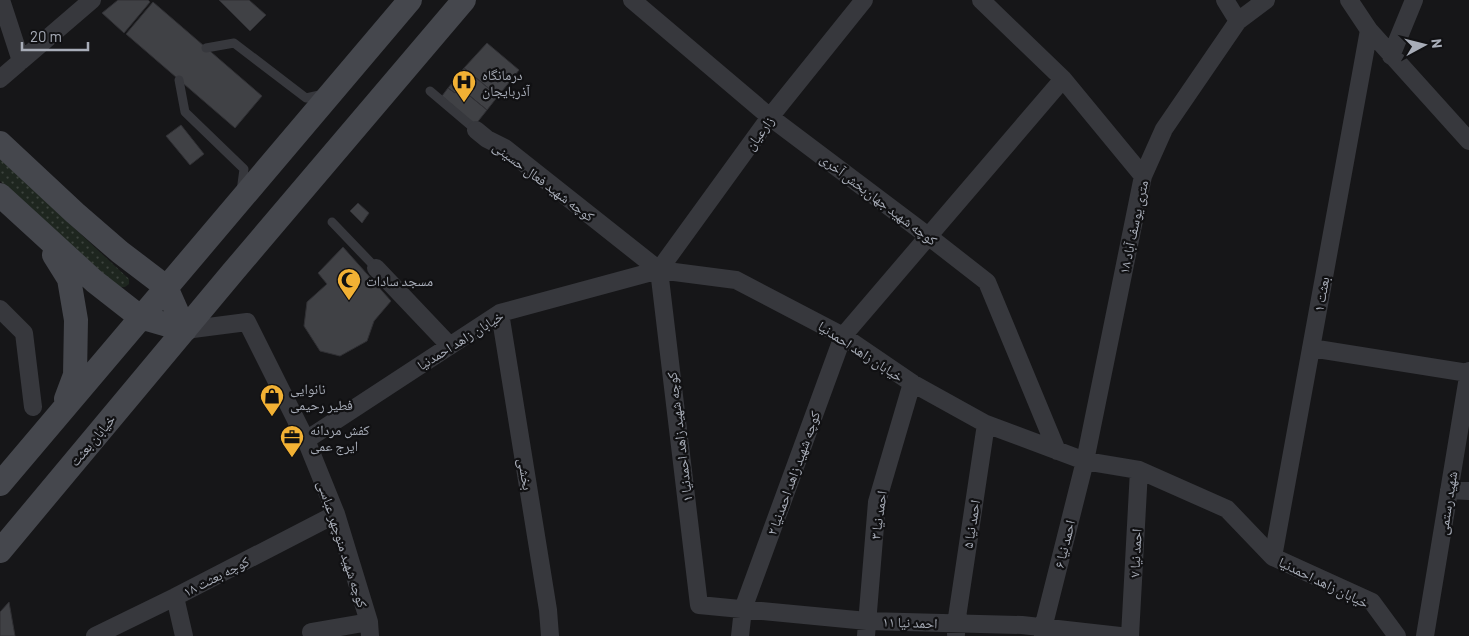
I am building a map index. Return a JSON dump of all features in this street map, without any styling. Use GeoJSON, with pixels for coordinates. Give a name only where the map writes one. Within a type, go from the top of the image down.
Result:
{"type":"FeatureCollection","features":[{"type":"Feature","properties":{"kind":"main road"},"geometry":{"type":"LineString","coordinates":[[0,484],[410,0]]}},
{"type":"Feature","properties":{"kind":"main road","name":"خیابان بعثت"},"geometry":{"type":"LineString","coordinates":[[2,543],[464,0]]}},
{"type":"Feature","properties":{"kind":"main road"},"geometry":{"type":"LineString","coordinates":[[0,143],[75,213],[120,252],[166,287],[185,330]]}},
{"type":"Feature","properties":{"kind":"main road"},"geometry":{"type":"LineString","coordinates":[[0,196],[94,281],[140,317],[185,330]]}},
{"type":"Feature","properties":{"kind":"main road"},"geometry":{"type":"LineString","coordinates":[[39,232],[69,279],[76,320],[75,375],[62,410]]}},
{"type":"Feature","properties":{"kind":"street"},"geometry":{"type":"LineString","coordinates":[[1,0],[21,61]]}},
{"type":"Feature","properties":{"kind":"street"},"geometry":{"type":"LineString","coordinates":[[0,79],[92,0]]}},
{"type":"Feature","properties":{"kind":"street","name":"کوچه شهید جهان‌بخش آخری"},"geometry":{"type":"LineString","coordinates":[[632,0],[770,117],[987,282],[1057,450]]}},
{"type":"Feature","properties":{"kind":"street","name":"زارعیان"},"geometry":{"type":"LineString","coordinates":[[659,270],[770,117],[864,0]]}},
{"type":"Feature","properties":{"kind":"street"},"geometry":{"type":"LineString","coordinates":[[982,0],[1063,79],[1143,176]]}},
{"type":"Feature","properties":{"kind":"street"},"geometry":{"type":"LineString","coordinates":[[1225,0],[1238,21]]}},
{"type":"Feature","properties":{"kind":"street","name":"۱۸ متری یوسف آباد"},"geometry":{"type":"LineString","coordinates":[[1085,461],[1143,176],[1164,129],[1238,21],[1266,0]]}},
{"type":"Feature","properties":{"kind":"street"},"geometry":{"type":"LineString","coordinates":[[1349,0],[1368,30],[1469,141]]}},
{"type":"Feature","properties":{"kind":"street"},"geometry":{"type":"LineString","coordinates":[[1391,56],[1414,0]]}},
{"type":"Feature","properties":{"kind":"street","name":"بعثت ۱"},"geometry":{"type":"LineString","coordinates":[[1273,557],[1368,30]]}},
{"type":"Feature","properties":{"kind":"street"},"geometry":{"type":"LineString","coordinates":[[843,336],[1063,79]]}},
{"type":"Feature","properties":{"kind":"street","name":"کوچه شهید فعال حسینی"},"geometry":{"type":"LineString","coordinates":[[476,130],[487,139],[505,148],[659,270]]}},
{"type":"Feature","properties":{"kind":"street"},"geometry":{"type":"LineString","coordinates":[[376,268],[450,346]]}},
{"type":"Feature","properties":{"kind":"street","name":"خیابان زاهد احمدنیا"},"geometry":{"type":"LineString","coordinates":[[306,440],[500,312],[659,270],[736,280],[843,336],[912,383],[986,424],[1085,461],[1139,470],[1226,509],[1273,557],[1372,602],[1397,636]]}},
{"type":"Feature","properties":{"kind":"street","name":"کوچه شهید زاهد احمدنیا ۱"},"geometry":{"type":"LineString","coordinates":[[659,270],[699,605]]}},
{"type":"Feature","properties":{"kind":"street"},"geometry":{"type":"LineString","coordinates":[[0,309],[24,333],[33,407]]}},
{"type":"Feature","properties":{"kind":"street","name":"بخشی"},"geometry":{"type":"LineString","coordinates":[[500,312],[548,610],[550,636]]}},
{"type":"Feature","properties":{"kind":"street","name":"کوچه شهید منوچهر عباسی"},"geometry":{"type":"LineString","coordinates":[[185,330],[247,322],[306,440],[336,514],[369,629]]}},
{"type":"Feature","properties":{"kind":"street","name":"کوچه شهید زاهد احمدنیا ۲"},"geometry":{"type":"LineString","coordinates":[[740,636],[743,610],[843,336]]}},
{"type":"Feature","properties":{"kind":"street"},"geometry":{"type":"LineString","coordinates":[[1311,348],[1469,372]]}},
{"type":"Feature","properties":{"kind":"street","name":"شهید رستمی"},"geometry":{"type":"LineString","coordinates":[[1425,636],[1469,372]]}},
{"type":"Feature","properties":{"kind":"street","name":"احمد نیا ۳"},"geometry":{"type":"LineString","coordinates":[[867,628],[877,502],[912,383]]}},
{"type":"Feature","properties":{"kind":"street","name":"احمد نیا ۵"},"geometry":{"type":"LineString","coordinates":[[956,630],[986,424]]}},
{"type":"Feature","properties":{"kind":"street","name":"احمد نیا ۶"},"geometry":{"type":"LineString","coordinates":[[1043,632],[1085,461]]}},
{"type":"Feature","properties":{"kind":"street","name":"احمد نیا ۷"},"geometry":{"type":"LineString","coordinates":[[1130,636],[1139,470]]}},
{"type":"Feature","properties":{"kind":"street"},"geometry":{"type":"LineString","coordinates":[[1449,490],[1469,491]]}},
{"type":"Feature","properties":{"kind":"street","name":"کوچه بعثت ۱۸"},"geometry":{"type":"LineString","coordinates":[[94,636],[174,598],[336,514]]}},
{"type":"Feature","properties":{"kind":"street"},"geometry":{"type":"LineString","coordinates":[[174,598],[184,636]]}},
{"type":"Feature","properties":{"kind":"street","name":"احمد نیا ۱۱"},"geometry":{"type":"LineString","coordinates":[[699,605],[867,628],[956,630],[1022,625],[1043,632],[1120,636]]}},
{"type":"Feature","properties":{"kind":"street"},"geometry":{"type":"LineString","coordinates":[[311,632],[369,629]]}},
{"type":"Feature","properties":{"kind":"lane"},"geometry":{"type":"LineString","coordinates":[[206,48],[234,43],[306,98],[332,92]]}},
{"type":"Feature","properties":{"kind":"lane"},"geometry":{"type":"LineString","coordinates":[[179,80],[185,112],[244,169],[239,201]]}},
{"type":"Feature","properties":{"kind":"lane","name":"کوچه شهید فعال حسینی"},"geometry":{"type":"LineString","coordinates":[[430,91],[476,130]]}},
{"type":"Feature","properties":{"kind":"lane"},"geometry":{"type":"LineString","coordinates":[[332,222],[376,268]]}},
{"type":"Feature","properties":{"kind":"shaded area"},"geometry":{"type":"Polygon","coordinates":[[[0,159],[129,279],[129,284],[125,287],[118,287],[0,181],[0,159]]]}},
{"type":"Feature","properties":{"kind":"building"},"geometry":{"type":"Polygon","coordinates":[[[118,0],[148,0],[150,2],[124,33],[102,13],[118,0]]]}},
{"type":"Feature","properties":{"kind":"building"},"geometry":{"type":"Polygon","coordinates":[[[219,0],[249,0],[266,15],[250,31],[219,0]]]}},
{"type":"Feature","properties":{"kind":"building"},"geometry":{"type":"Polygon","coordinates":[[[153,2],[262,96],[235,128],[126,34],[153,2]]]}},
{"type":"Feature","properties":{"kind":"building"},"geometry":{"type":"Polygon","coordinates":[[[487,43],[519,70],[498,96],[464,68],[487,43]]]}},
{"type":"Feature","properties":{"kind":"building"},"geometry":{"type":"Polygon","coordinates":[[[464,68],[498,96],[487,110],[453,82],[464,68]]]}},
{"type":"Feature","properties":{"kind":"building"},"geometry":{"type":"Polygon","coordinates":[[[453,82],[460,88],[455,93],[448,88],[453,82]]]}},
{"type":"Feature","properties":{"kind":"building","name":"درمانگاه آذربایجان"},"geometry":{"type":"Polygon","coordinates":[[[448,88],[455,93],[460,88],[487,110],[475,125],[442,96],[448,88]]]}},
{"type":"Feature","properties":{"kind":"building"},"geometry":{"type":"Polygon","coordinates":[[[181,125],[204,154],[190,165],[166,136],[181,125]]]}},
{"type":"Feature","properties":{"kind":"building"},"geometry":{"type":"Polygon","coordinates":[[[358,203],[369,213],[362,223],[350,211],[358,203]]]}},
{"type":"Feature","properties":{"kind":"building","name":"مسجد سادات"},"geometry":{"type":"Polygon","coordinates":[[[343,247],[391,301],[374,321],[367,341],[340,356],[320,351],[304,326],[307,302],[327,284],[318,273],[343,247]]]}},
{"type":"Feature","properties":{"kind":"building"},"geometry":{"type":"Polygon","coordinates":[[[9,602],[15,636],[0,636],[0,612],[9,602]]]}},
{"type":"Feature","properties":{"kind":"place","name":"درمانگاه آذربایجان"},"geometry":{"type":"Point","coordinates":[464,103]}},
{"type":"Feature","properties":{"kind":"place","name":"مسجد سادات"},"geometry":{"type":"Point","coordinates":[349,301]}},
{"type":"Feature","properties":{"kind":"place","name":"نانوایی فطیر رحیمی"},"geometry":{"type":"Point","coordinates":[272,417]}},
{"type":"Feature","properties":{"kind":"place","name":"کفش مردانه ایرج عمی"},"geometry":{"type":"Point","coordinates":[292,458]}}]}
